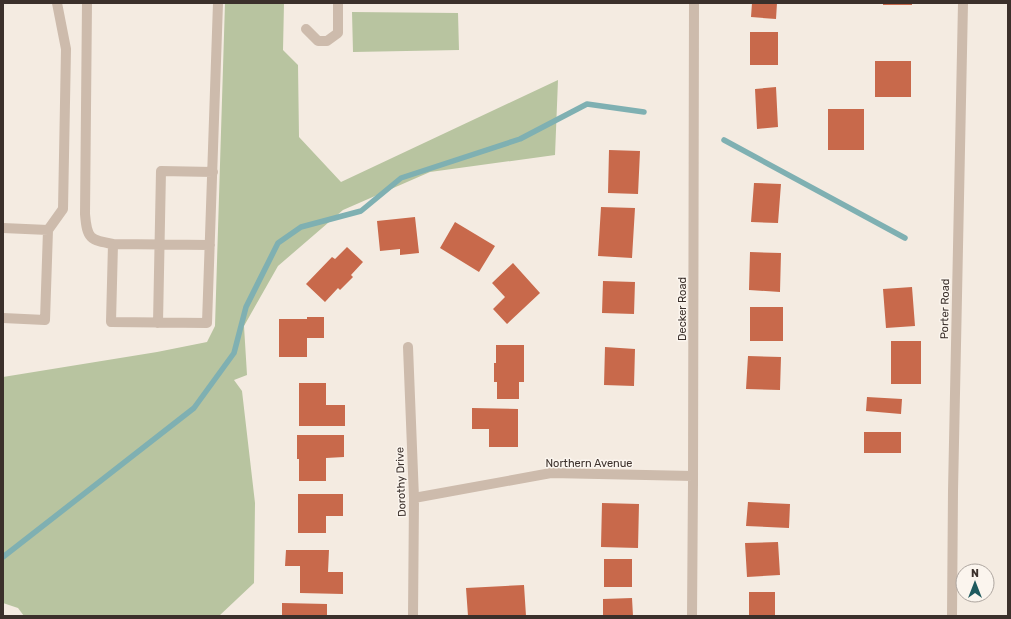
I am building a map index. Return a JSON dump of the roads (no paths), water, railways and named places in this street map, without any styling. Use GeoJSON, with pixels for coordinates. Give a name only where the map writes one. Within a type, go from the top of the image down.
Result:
{"type":"FeatureCollection","features":[{"type":"Feature","properties":{"kind":"street"},"geometry":{"type":"LineString","coordinates":[[3,318],[45,320],[48,230],[63,209],[66,49],[57,3]]}},
{"type":"Feature","properties":{"kind":"street"},"geometry":{"type":"LineString","coordinates":[[87,3],[85,214],[88,235],[96,241],[113,244],[210,245]]}},
{"type":"Feature","properties":{"kind":"street"},"geometry":{"type":"LineString","coordinates":[[113,244],[111,322],[207,323],[218,3]]}},
{"type":"Feature","properties":{"kind":"street"},"geometry":{"type":"LineString","coordinates":[[306,29],[318,41],[327,41],[338,33],[338,3]]}},
{"type":"Feature","properties":{"kind":"street","name":"Decker Road"},"geometry":{"type":"LineString","coordinates":[[692,616],[694,3]]}},
{"type":"Feature","properties":{"kind":"street","name":"Porter Road"},"geometry":{"type":"LineString","coordinates":[[952,616],[953,484],[963,3]]}},
{"type":"Feature","properties":{"kind":"street"},"geometry":{"type":"LineString","coordinates":[[158,323],[162,171],[213,172]]}},
{"type":"Feature","properties":{"kind":"street"},"geometry":{"type":"LineString","coordinates":[[3,228],[48,230]]}},
{"type":"Feature","properties":{"kind":"street","name":"Dorothy Drive"},"geometry":{"type":"LineString","coordinates":[[408,347],[414,498],[413,616]]}},
{"type":"Feature","properties":{"kind":"street","name":"Northern Avenue"},"geometry":{"type":"LineString","coordinates":[[414,498],[552,473],[693,476]]}},
{"type":"Feature","properties":{"kind":"waterway"},"geometry":{"type":"LineString","coordinates":[[3,557],[194,408],[234,353],[246,307],[278,243],[301,227],[361,211],[401,178],[520,139],[587,104],[644,112]]}},
{"type":"Feature","properties":{"kind":"waterway"},"geometry":{"type":"LineString","coordinates":[[724,140],[905,238]]}}]}
